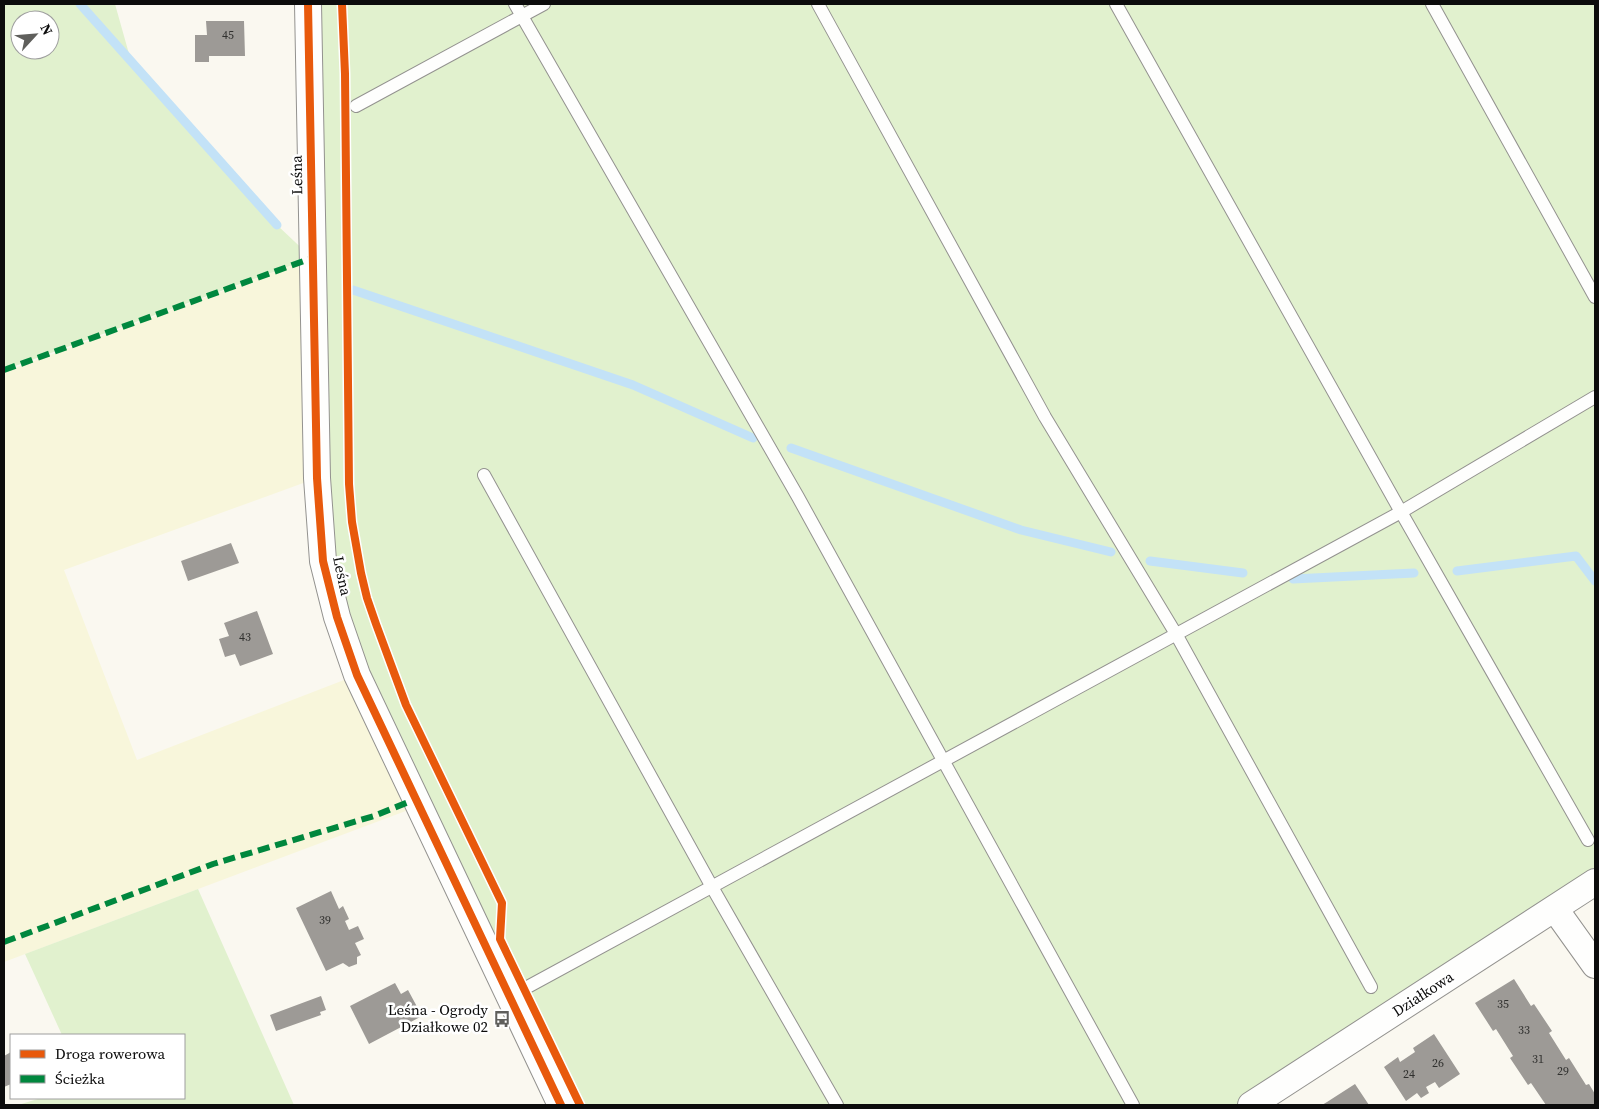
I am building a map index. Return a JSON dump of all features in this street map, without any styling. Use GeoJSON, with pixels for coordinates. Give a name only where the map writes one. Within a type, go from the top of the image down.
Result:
{"type":"FeatureCollection","features":[{"type":"Feature","properties":{"kind":"street","name":"Leśna"},"geometry":{"type":"LineString","coordinates":[[308,4],[317,478],[323,561],[337,617],[357,675],[561,1105]]}},
{"type":"Feature","properties":{"kind":"street","name":"Działkowa"},"geometry":{"type":"LineString","coordinates":[[1252,1105],[1595,882]]}},
{"type":"Feature","properties":{"kind":"street"},"geometry":{"type":"LineString","coordinates":[[1555,909],[1595,966]]}},
{"type":"Feature","properties":{"kind":"lane"},"geometry":{"type":"LineString","coordinates":[[515,4],[793,488],[1133,1105]]}},
{"type":"Feature","properties":{"kind":"lane"},"geometry":{"type":"LineString","coordinates":[[356,106],[544,4]]}},
{"type":"Feature","properties":{"kind":"lane"},"geometry":{"type":"LineString","coordinates":[[818,4],[1046,417],[1176,634],[1371,987]]}},
{"type":"Feature","properties":{"kind":"lane"},"geometry":{"type":"LineString","coordinates":[[1116,4],[1401,512],[1588,840]]}},
{"type":"Feature","properties":{"kind":"lane"},"geometry":{"type":"LineString","coordinates":[[1432,4],[1595,298]]}},
{"type":"Feature","properties":{"kind":"lane"},"geometry":{"type":"LineString","coordinates":[[509,997],[1401,512],[1595,397]]}},
{"type":"Feature","properties":{"kind":"lane"},"geometry":{"type":"LineString","coordinates":[[484,475],[712,887],[836,1105]]}},
{"type":"Feature","properties":{"kind":"shaded area"},"geometry":{"type":"Polygon","coordinates":[[[312,258],[317,478],[64,570],[137,760],[357,675],[419,806],[4,962],[4,372],[312,258]]]}},
{"type":"Feature","properties":{"kind":"green space"},"geometry":{"type":"Polygon","coordinates":[[[4,4],[115,4],[131,61],[277,225],[312,258],[4,370],[4,4]]]}},
{"type":"Feature","properties":{"kind":"green space"},"geometry":{"type":"Polygon","coordinates":[[[308,4],[1595,4],[1595,882],[1251,1105],[561,1105],[337,617],[312,258],[308,4]]]}},
{"type":"Feature","properties":{"kind":"green space"},"geometry":{"type":"Polygon","coordinates":[[[198,889],[294,1105],[18,1105],[38,1099],[185,1099],[185,1034],[62,1034],[25,954],[198,889]]]}},
{"type":"Feature","properties":{"kind":"building"},"geometry":{"type":"Polygon","coordinates":[[[206,21],[244,21],[245,56],[209,56],[209,62],[195,62],[195,35],[207,35],[206,21]]]}},
{"type":"Feature","properties":{"kind":"building"},"geometry":{"type":"Polygon","coordinates":[[[231,543],[239,563],[188,581],[181,561],[231,543]]]}},
{"type":"Feature","properties":{"kind":"building"},"geometry":{"type":"Polygon","coordinates":[[[257,611],[273,654],[240,666],[235,654],[225,657],[219,639],[229,636],[224,623],[257,611]]]}},
{"type":"Feature","properties":{"kind":"building"},"geometry":{"type":"Polygon","coordinates":[[[331,891],[339,909],[343,906],[349,919],[345,921],[349,930],[358,926],[364,939],[355,943],[361,955],[357,957],[357,964],[349,967],[343,963],[326,971],[296,908],[331,891]]]}},
{"type":"Feature","properties":{"kind":"building"},"geometry":{"type":"Polygon","coordinates":[[[1514,979],[1531,1006],[1534,1004],[1552,1031],[1549,1033],[1566,1060],[1569,1058],[1586,1085],[1589,1084],[1595,1094],[1595,1105],[1546,1105],[1531,1083],[1528,1085],[1510,1058],[1513,1056],[1496,1029],[1493,1031],[1475,1003],[1514,979]]]}},
{"type":"Feature","properties":{"kind":"building"},"geometry":{"type":"Polygon","coordinates":[[[395,983],[401,994],[408,990],[422,1016],[369,1044],[350,1006],[395,983]]]}},
{"type":"Feature","properties":{"kind":"building"},"geometry":{"type":"Polygon","coordinates":[[[321,996],[326,1010],[320,1012],[321,1015],[276,1031],[270,1015],[321,996]]]}},
{"type":"Feature","properties":{"kind":"building"},"geometry":{"type":"Polygon","coordinates":[[[1434,1034],[1460,1074],[1439,1088],[1435,1082],[1426,1087],[1429,1093],[1421,1098],[1417,1093],[1406,1101],[1384,1067],[1398,1057],[1400,1062],[1415,1052],[1413,1048],[1434,1034]]]}},
{"type":"Feature","properties":{"kind":"building"},"geometry":{"type":"Polygon","coordinates":[[[10,1053],[10,1084],[4,1087],[4,1056],[10,1053]]]}},
{"type":"Feature","properties":{"kind":"building"},"geometry":{"type":"Polygon","coordinates":[[[1355,1084],[1369,1105],[1322,1105],[1327,1102],[1355,1084]]]}},
{"type":"Feature","properties":{"kind":"waterway"},"geometry":{"type":"LineString","coordinates":[[80,4],[277,225]]}},
{"type":"Feature","properties":{"kind":"waterway"},"geometry":{"type":"LineString","coordinates":[[353,290],[633,385],[753,438]]}},
{"type":"Feature","properties":{"kind":"waterway"},"geometry":{"type":"LineString","coordinates":[[791,448],[1021,530],[1111,552]]}},
{"type":"Feature","properties":{"kind":"waterway"},"geometry":{"type":"LineString","coordinates":[[1457,571],[1576,556],[1595,581]]}},
{"type":"Feature","properties":{"kind":"waterway"},"geometry":{"type":"LineString","coordinates":[[1150,561],[1243,573]]}},
{"type":"Feature","properties":{"kind":"waterway"},"geometry":{"type":"LineString","coordinates":[[1293,579],[1414,573]]}},
{"type":"Feature","properties":{"kind":"marked path"},"geometry":{"type":"LineString","coordinates":[[4,370],[312,258]]}},
{"type":"Feature","properties":{"kind":"marked path"},"geometry":{"type":"LineString","coordinates":[[4,942],[213,864],[374,816],[416,799]]}},
{"type":"Feature","properties":{"kind":"cycle path"},"geometry":{"type":"LineString","coordinates":[[308,4],[317,478],[323,561],[337,617],[357,675],[561,1105]]}},
{"type":"Feature","properties":{"kind":"cycle path"},"geometry":{"type":"LineString","coordinates":[[342,4],[345,74],[349,484],[352,522],[361,573],[367,598],[406,705],[502,903],[500,939],[580,1105]]}},
{"type":"Feature","properties":{"kind":"place","name":"Leśna - Ogrody Działkowe 02"},"geometry":{"type":"Point","coordinates":[502,1019]}}]}
